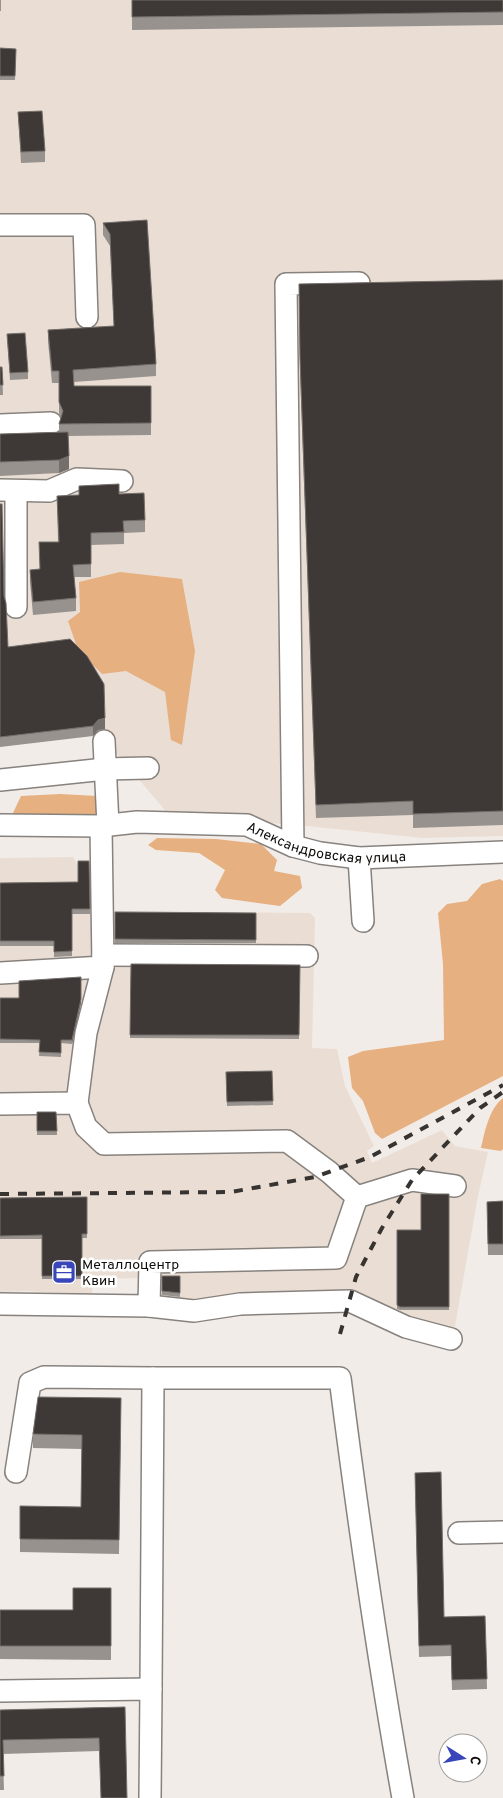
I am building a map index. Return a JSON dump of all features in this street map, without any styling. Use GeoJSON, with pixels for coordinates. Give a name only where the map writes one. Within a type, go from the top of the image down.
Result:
{"type":"FeatureCollection","features":[{"type":"Feature","properties":{"kind":"street"},"geometry":{"type":"LineString","coordinates":[[0,225],[84,225],[87,317]]}},
{"type":"Feature","properties":{"kind":"street"},"geometry":{"type":"LineString","coordinates":[[293,846],[286,284],[375,283]]}},
{"type":"Feature","properties":{"kind":"street"},"geometry":{"type":"LineString","coordinates":[[0,425],[52,422]]}},
{"type":"Feature","properties":{"kind":"street"},"geometry":{"type":"LineString","coordinates":[[16,607],[8,490],[49,491],[77,479],[122,482]]}},
{"type":"Feature","properties":{"kind":"street"},"geometry":{"type":"LineString","coordinates":[[104,741],[103,961],[86,1033],[77,1103],[86,1127],[104,1144],[287,1141],[329,1172],[357,1197]]}},
{"type":"Feature","properties":{"kind":"street"},"geometry":{"type":"LineString","coordinates":[[0,780],[105,769],[148,768]]}},
{"type":"Feature","properties":{"kind":"street","name":"Александровская улица"},"geometry":{"type":"LineString","coordinates":[[0,825],[105,825],[137,822],[246,825],[293,846],[320,853],[359,858],[503,852]]}},
{"type":"Feature","properties":{"kind":"street"},"geometry":{"type":"LineString","coordinates":[[359,858],[363,921]]}},
{"type":"Feature","properties":{"kind":"street"},"geometry":{"type":"LineString","coordinates":[[0,972],[103,961],[307,956]]}},
{"type":"Feature","properties":{"kind":"street"},"geometry":{"type":"LineString","coordinates":[[0,1104],[77,1103]]}},
{"type":"Feature","properties":{"kind":"street"},"geometry":{"type":"LineString","coordinates":[[357,1197],[412,1180],[455,1186]]}},
{"type":"Feature","properties":{"kind":"street"},"geometry":{"type":"LineString","coordinates":[[164,1313],[150,1262],[336,1258],[357,1197]]}},
{"type":"Feature","properties":{"kind":"street"},"geometry":{"type":"LineString","coordinates":[[0,1304],[164,1313],[240,1304],[350,1302],[406,1327],[452,1339]]}},
{"type":"Feature","properties":{"kind":"street"},"geometry":{"type":"LineString","coordinates":[[16,1472],[30,1383],[44,1377],[340,1378],[360,1534],[384,1692],[403,1798]]}},
{"type":"Feature","properties":{"kind":"street"},"geometry":{"type":"LineString","coordinates":[[150,1798],[153,1378]]}},
{"type":"Feature","properties":{"kind":"street"},"geometry":{"type":"LineString","coordinates":[[458,1533],[503,1532]]}},
{"type":"Feature","properties":{"kind":"street"},"geometry":{"type":"LineString","coordinates":[[0,1691],[151,1689]]}},
{"type":"Feature","properties":{"kind":"shaded area"},"geometry":{"type":"Polygon","coordinates":[[[0,0],[503,0],[503,836],[422,838],[307,826],[169,815],[100,734],[0,745],[0,0]]]}},
{"type":"Feature","properties":{"kind":"shaded area"},"geometry":{"type":"Polygon","coordinates":[[[120,572],[182,579],[195,651],[182,745],[171,740],[165,692],[126,671],[102,674],[78,650],[68,621],[80,612],[79,582],[120,572]]]}},
{"type":"Feature","properties":{"kind":"shaded area"},"geometry":{"type":"Polygon","coordinates":[[[60,794],[97,796],[98,822],[15,818],[13,813],[21,796],[60,794]]]}},
{"type":"Feature","properties":{"kind":"shaded area"},"geometry":{"type":"Polygon","coordinates":[[[157,838],[216,839],[261,844],[277,860],[274,871],[300,876],[302,888],[280,906],[222,898],[215,890],[225,870],[199,853],[156,850],[148,845],[157,838]]]}},
{"type":"Feature","properties":{"kind":"shaded area"},"geometry":{"type":"Polygon","coordinates":[[[73,857],[78,866],[110,865],[111,911],[310,913],[315,918],[312,1048],[337,1049],[345,1086],[374,1146],[367,1151],[372,1163],[442,1130],[455,1146],[488,1152],[478,1196],[454,1332],[318,1297],[159,1299],[141,1278],[93,1279],[92,1295],[27,1291],[0,1292],[0,858],[73,857]]]}},
{"type":"Feature","properties":{"kind":"shaded area"},"geometry":{"type":"Polygon","coordinates":[[[500,879],[503,881],[503,1076],[382,1139],[375,1133],[363,1101],[352,1088],[348,1057],[363,1051],[444,1040],[443,964],[438,913],[447,904],[467,901],[482,884],[500,879]]]}},
{"type":"Feature","properties":{"kind":"shaded area"},"geometry":{"type":"Polygon","coordinates":[[[503,1098],[503,1149],[501,1151],[481,1148],[491,1114],[503,1098]]]}},
{"type":"Feature","properties":{"kind":"building"},"geometry":{"type":"Polygon","coordinates":[[[132,0],[503,0],[503,12],[132,17],[132,0]]]}},
{"type":"Feature","properties":{"kind":"building"},"geometry":{"type":"Polygon","coordinates":[[[0,48],[16,49],[15,76],[0,76],[0,48]]]}},
{"type":"Feature","properties":{"kind":"building"},"geometry":{"type":"Polygon","coordinates":[[[42,111],[45,151],[21,152],[18,112],[42,111]]]}},
{"type":"Feature","properties":{"kind":"building"},"geometry":{"type":"Polygon","coordinates":[[[147,220],[156,364],[73,370],[74,386],[151,386],[151,423],[59,424],[63,411],[59,402],[59,371],[52,371],[48,330],[114,326],[110,234],[103,223],[147,220]]]}},
{"type":"Feature","properties":{"kind":"building"},"geometry":{"type":"Polygon","coordinates":[[[503,280],[503,811],[413,814],[413,801],[316,805],[299,284],[503,280]]]}},
{"type":"Feature","properties":{"kind":"building"},"geometry":{"type":"Polygon","coordinates":[[[25,333],[28,372],[10,373],[7,334],[25,333]]]}},
{"type":"Feature","properties":{"kind":"building"},"geometry":{"type":"Polygon","coordinates":[[[0,367],[2,367],[3,385],[0,385],[0,367]]]}},
{"type":"Feature","properties":{"kind":"building"},"geometry":{"type":"Polygon","coordinates":[[[68,432],[69,456],[59,460],[0,462],[0,434],[68,432]]]}},
{"type":"Feature","properties":{"kind":"building"},"geometry":{"type":"Polygon","coordinates":[[[119,484],[119,494],[144,493],[145,520],[123,521],[124,532],[91,533],[91,564],[73,565],[76,598],[33,602],[30,570],[40,569],[39,542],[59,542],[57,496],[79,495],[79,486],[119,484]]]}},
{"type":"Feature","properties":{"kind":"building"},"geometry":{"type":"Polygon","coordinates":[[[0,504],[2,504],[4,596],[8,647],[70,639],[87,656],[104,684],[105,718],[98,720],[93,726],[0,737],[0,504]]]}},
{"type":"Feature","properties":{"kind":"building"},"geometry":{"type":"Polygon","coordinates":[[[78,861],[89,861],[90,909],[72,909],[72,951],[54,952],[54,941],[0,941],[0,883],[78,882],[78,861]]]}},
{"type":"Feature","properties":{"kind":"building"},"geometry":{"type":"Polygon","coordinates":[[[115,912],[256,913],[256,940],[115,939],[115,912]]]}},
{"type":"Feature","properties":{"kind":"building"},"geometry":{"type":"Polygon","coordinates":[[[131,964],[300,965],[299,1035],[130,1035],[131,964]]]}},
{"type":"Feature","properties":{"kind":"building"},"geometry":{"type":"Polygon","coordinates":[[[81,977],[81,999],[72,1040],[61,1040],[61,1053],[39,1052],[40,1040],[0,1039],[0,998],[19,998],[19,981],[81,977]]]}},
{"type":"Feature","properties":{"kind":"building"},"geometry":{"type":"Polygon","coordinates":[[[272,1071],[273,1101],[227,1102],[226,1072],[272,1071]]]}},
{"type":"Feature","properties":{"kind":"building"},"geometry":{"type":"Polygon","coordinates":[[[37,1112],[56,1112],[57,1131],[37,1131],[37,1112]]]}},
{"type":"Feature","properties":{"kind":"building"},"geometry":{"type":"Polygon","coordinates":[[[421,1194],[449,1194],[449,1307],[400,1307],[397,1305],[397,1230],[421,1230],[421,1194]]]}},
{"type":"Feature","properties":{"kind":"building"},"geometry":{"type":"Polygon","coordinates":[[[87,1197],[87,1234],[82,1234],[82,1276],[42,1276],[42,1235],[0,1236],[0,1198],[87,1197]]]}},
{"type":"Feature","properties":{"kind":"building"},"geometry":{"type":"Polygon","coordinates":[[[503,1201],[503,1244],[488,1244],[487,1202],[503,1201]]]}},
{"type":"Feature","properties":{"kind":"building"},"geometry":{"type":"Polygon","coordinates":[[[162,1276],[180,1276],[180,1293],[162,1291],[162,1276]]]}},
{"type":"Feature","properties":{"kind":"building"},"geometry":{"type":"Polygon","coordinates":[[[38,1397],[121,1398],[119,1540],[20,1539],[20,1506],[81,1507],[82,1435],[33,1434],[38,1397]]]}},
{"type":"Feature","properties":{"kind":"building"},"geometry":{"type":"Polygon","coordinates":[[[441,1472],[444,1617],[485,1616],[487,1679],[452,1680],[451,1645],[419,1646],[415,1473],[441,1472]]]}},
{"type":"Feature","properties":{"kind":"building"},"geometry":{"type":"Polygon","coordinates":[[[73,1588],[111,1588],[111,1646],[0,1646],[0,1610],[73,1610],[73,1588]]]}},
{"type":"Feature","properties":{"kind":"building"},"geometry":{"type":"Polygon","coordinates":[[[125,1707],[127,1798],[101,1798],[99,1738],[3,1740],[4,1776],[0,1776],[0,1710],[125,1707]]]}},
{"type":"Feature","properties":{"kind":"railway"},"geometry":{"type":"LineString","coordinates":[[0,1194],[231,1192],[315,1177],[370,1157],[503,1085]]}},
{"type":"Feature","properties":{"kind":"railway"},"geometry":{"type":"LineString","coordinates":[[340,1334],[356,1277],[382,1228],[412,1180],[480,1108],[503,1092]]}},
{"type":"Feature","properties":{"kind":"place","name":"Металлоцентр Квин"},"geometry":{"type":"Point","coordinates":[64,1272]}}]}
